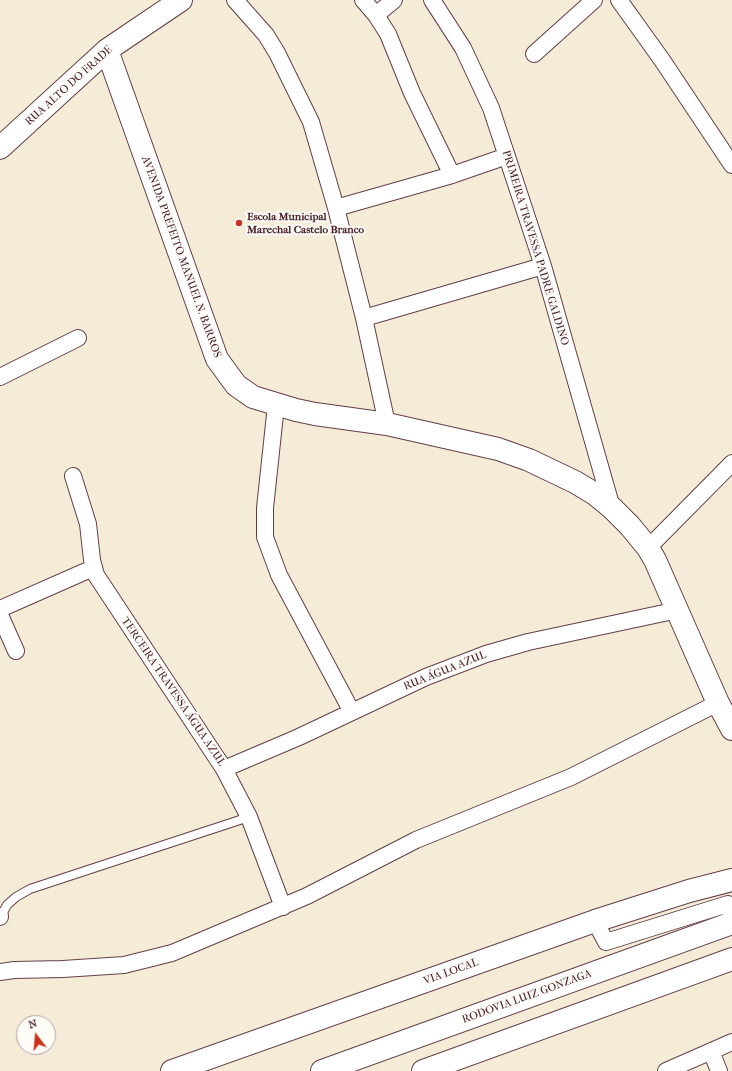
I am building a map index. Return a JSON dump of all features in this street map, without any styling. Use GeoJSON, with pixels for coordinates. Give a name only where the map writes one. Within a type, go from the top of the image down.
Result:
{"type":"FeatureCollection","features":[{"type":"Feature","properties":{"kind":"main road","name":"RUA ALTO DO FRADE"},"geometry":{"type":"LineString","coordinates":[[0,148],[107,50],[180,0]]}},
{"type":"Feature","properties":{"kind":"main road","name":"AVENIDA PREFEITO MANUEL N. BARROS"},"geometry":{"type":"LineString","coordinates":[[107,50],[217,358],[230,378],[244,392],[276,404],[315,414],[387,424],[498,449],[529,460],[575,482],[612,508],[648,548],[678,610],[718,703],[732,729]]}},
{"type":"Feature","properties":{"kind":"main road","name":"VIA LOCAL"},"geometry":{"type":"LineString","coordinates":[[172,1071],[595,921],[689,891],[732,880]]}},
{"type":"Feature","properties":{"kind":"main road","name":"RODOVIA LUIZ GONZAGA"},"geometry":{"type":"LineString","coordinates":[[322,1071],[731,915]]}},
{"type":"Feature","properties":{"kind":"main road"},"geometry":{"type":"LineString","coordinates":[[423,1071],[732,959]]}},
{"type":"Feature","properties":{"kind":"street"},"geometry":{"type":"LineString","coordinates":[[235,0],[266,35],[300,99],[319,145],[364,318],[387,424]]}},
{"type":"Feature","properties":{"kind":"street"},"geometry":{"type":"LineString","coordinates":[[363,0],[376,15],[388,34],[412,93],[452,175]]}},
{"type":"Feature","properties":{"kind":"street"},"geometry":{"type":"LineString","coordinates":[[376,15],[394,0]]}},
{"type":"Feature","properties":{"kind":"street","name":"PRIMEIRA TRAVESSA PADRE GALDINO"},"geometry":{"type":"LineString","coordinates":[[432,0],[463,48],[491,108],[543,266],[612,508]]}},
{"type":"Feature","properties":{"kind":"street"},"geometry":{"type":"LineString","coordinates":[[534,54],[594,0]]}},
{"type":"Feature","properties":{"kind":"street"},"geometry":{"type":"LineString","coordinates":[[619,0],[662,60],[732,164]]}},
{"type":"Feature","properties":{"kind":"street"},"geometry":{"type":"LineString","coordinates":[[336,208],[452,175],[507,156]]}},
{"type":"Feature","properties":{"kind":"street"},"geometry":{"type":"LineString","coordinates":[[364,318],[543,266]]}},
{"type":"Feature","properties":{"kind":"street"},"geometry":{"type":"LineString","coordinates":[[0,377],[78,338]]}},
{"type":"Feature","properties":{"kind":"street"},"geometry":{"type":"LineString","coordinates":[[276,404],[265,508],[265,538],[279,575],[352,712]]}},
{"type":"Feature","properties":{"kind":"street"},"geometry":{"type":"LineString","coordinates":[[648,548],[732,463]]}},
{"type":"Feature","properties":{"kind":"street","name":"TERCEIRA TRAVESSA ÁGUA AZUL"},"geometry":{"type":"LineString","coordinates":[[73,476],[88,524],[93,568],[100,582],[224,769],[249,817],[283,907]]}},
{"type":"Feature","properties":{"kind":"street"},"geometry":{"type":"LineString","coordinates":[[0,609],[93,568]]}},
{"type":"Feature","properties":{"kind":"street","name":"RUA ÁGUA AZUL"},"geometry":{"type":"LineString","coordinates":[[224,769],[299,737],[426,677],[486,654],[528,642],[678,610]]}},
{"type":"Feature","properties":{"kind":"street"},"geometry":{"type":"LineString","coordinates":[[0,615],[16,651]]}},
{"type":"Feature","properties":{"kind":"street"},"geometry":{"type":"LineString","coordinates":[[0,972],[103,966],[141,962],[201,942],[283,907],[416,840],[571,777],[718,703]]}},
{"type":"Feature","properties":{"kind":"street"},"geometry":{"type":"LineString","coordinates":[[595,921],[606,942],[731,915]]}},
{"type":"Feature","properties":{"kind":"street"},"geometry":{"type":"LineString","coordinates":[[666,1071],[732,1042]]}},
{"type":"Feature","properties":{"kind":"street"},"geometry":{"type":"LineString","coordinates":[[711,1051],[719,1071]]}},
{"type":"Feature","properties":{"kind":"lane"},"geometry":{"type":"LineString","coordinates":[[0,917],[7,905],[16,897],[30,889],[249,817]]}},
{"type":"Feature","properties":{"kind":"place","name":"Escola Municipal Marechal Castelo Branco"},"geometry":{"type":"Point","coordinates":[239,223]}}]}
